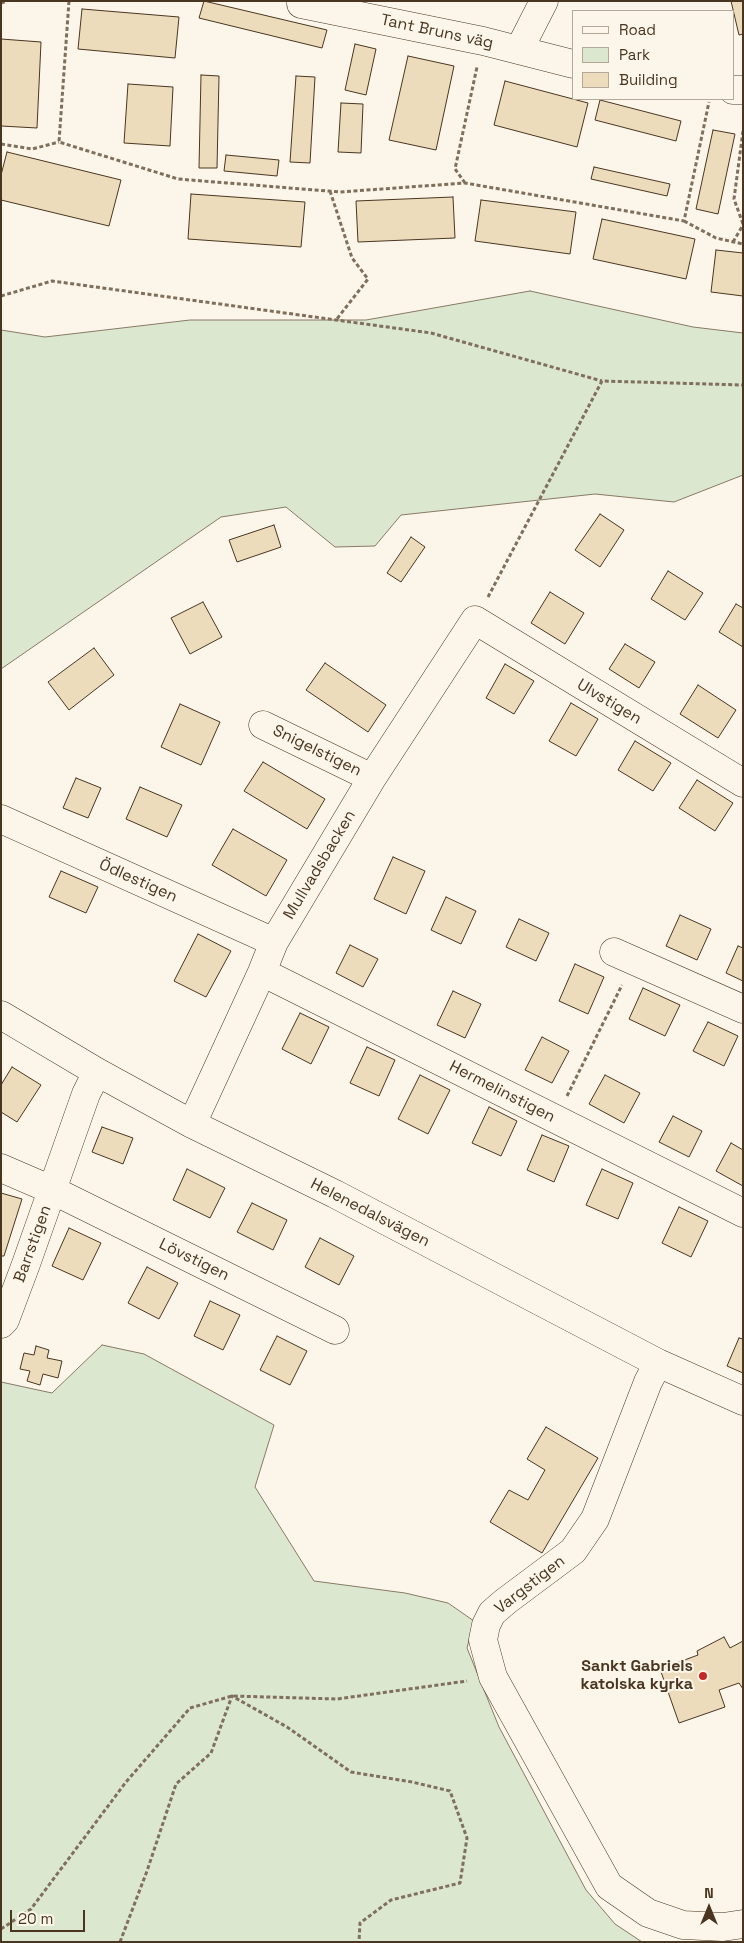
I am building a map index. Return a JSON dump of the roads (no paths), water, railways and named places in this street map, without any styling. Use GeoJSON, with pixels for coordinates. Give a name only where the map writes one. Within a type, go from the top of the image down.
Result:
{"type":"FeatureCollection","features":[{"type":"Feature","properties":{"kind":"street"},"geometry":{"type":"LineString","coordinates":[[519,50],[544,1]]}},
{"type":"Feature","properties":{"kind":"street","name":"Tant Bruns väg"},"geometry":{"type":"LineString","coordinates":[[301,2],[483,41],[572,64]]}},
{"type":"Feature","properties":{"kind":"street","name":"Mullvadsbacken"},"geometry":{"type":"LineString","coordinates":[[192,1124],[274,942],[372,778],[475,620]]}},
{"type":"Feature","properties":{"kind":"street","name":"Ulvstigen"},"geometry":{"type":"LineString","coordinates":[[475,620],[743,783]]}},
{"type":"Feature","properties":{"kind":"street","name":"Snigelstigen"},"geometry":{"type":"LineString","coordinates":[[263,725],[372,778]]}},
{"type":"Feature","properties":{"kind":"street","name":"Ödlestigen"},"geometry":{"type":"LineString","coordinates":[[1,819],[274,942]]}},
{"type":"Feature","properties":{"kind":"street"},"geometry":{"type":"LineString","coordinates":[[624,956],[743,1009]]}},
{"type":"Feature","properties":{"kind":"street","name":"Hermelinstigen"},"geometry":{"type":"LineString","coordinates":[[262,972],[743,1213]]}},
{"type":"Feature","properties":{"kind":"street","name":"Helenedalsvägen"},"geometry":{"type":"LineString","coordinates":[[1,1015],[97,1072],[192,1124],[335,1194],[658,1363],[743,1401]]}},
{"type":"Feature","properties":{"kind":"street","name":"Barrstigen"},"geometry":{"type":"LineString","coordinates":[[1,1324],[5,1320],[23,1272],[86,1094],[97,1072]]}},
{"type":"Feature","properties":{"kind":"street","name":"Barrstigen"},"geometry":{"type":"LineString","coordinates":[[1,1168],[52,1190]]}},
{"type":"Feature","properties":{"kind":"street","name":"Lövstigen"},"geometry":{"type":"LineString","coordinates":[[52,1190],[335,1330]]}},
{"type":"Feature","properties":{"kind":"street","name":"Vargstigen"},"geometry":{"type":"LineString","coordinates":[[658,1363],[648,1382],[595,1519],[573,1551],[506,1601],[492,1614],[483,1640],[493,1677],[609,1886],[648,1913],[683,1925],[724,1927],[743,1924]]}},
{"type":"Feature","properties":{"kind":"place","name":"Sankt Gabriels katolska kyrka"},"geometry":{"type":"Point","coordinates":[703,1676]}}]}
